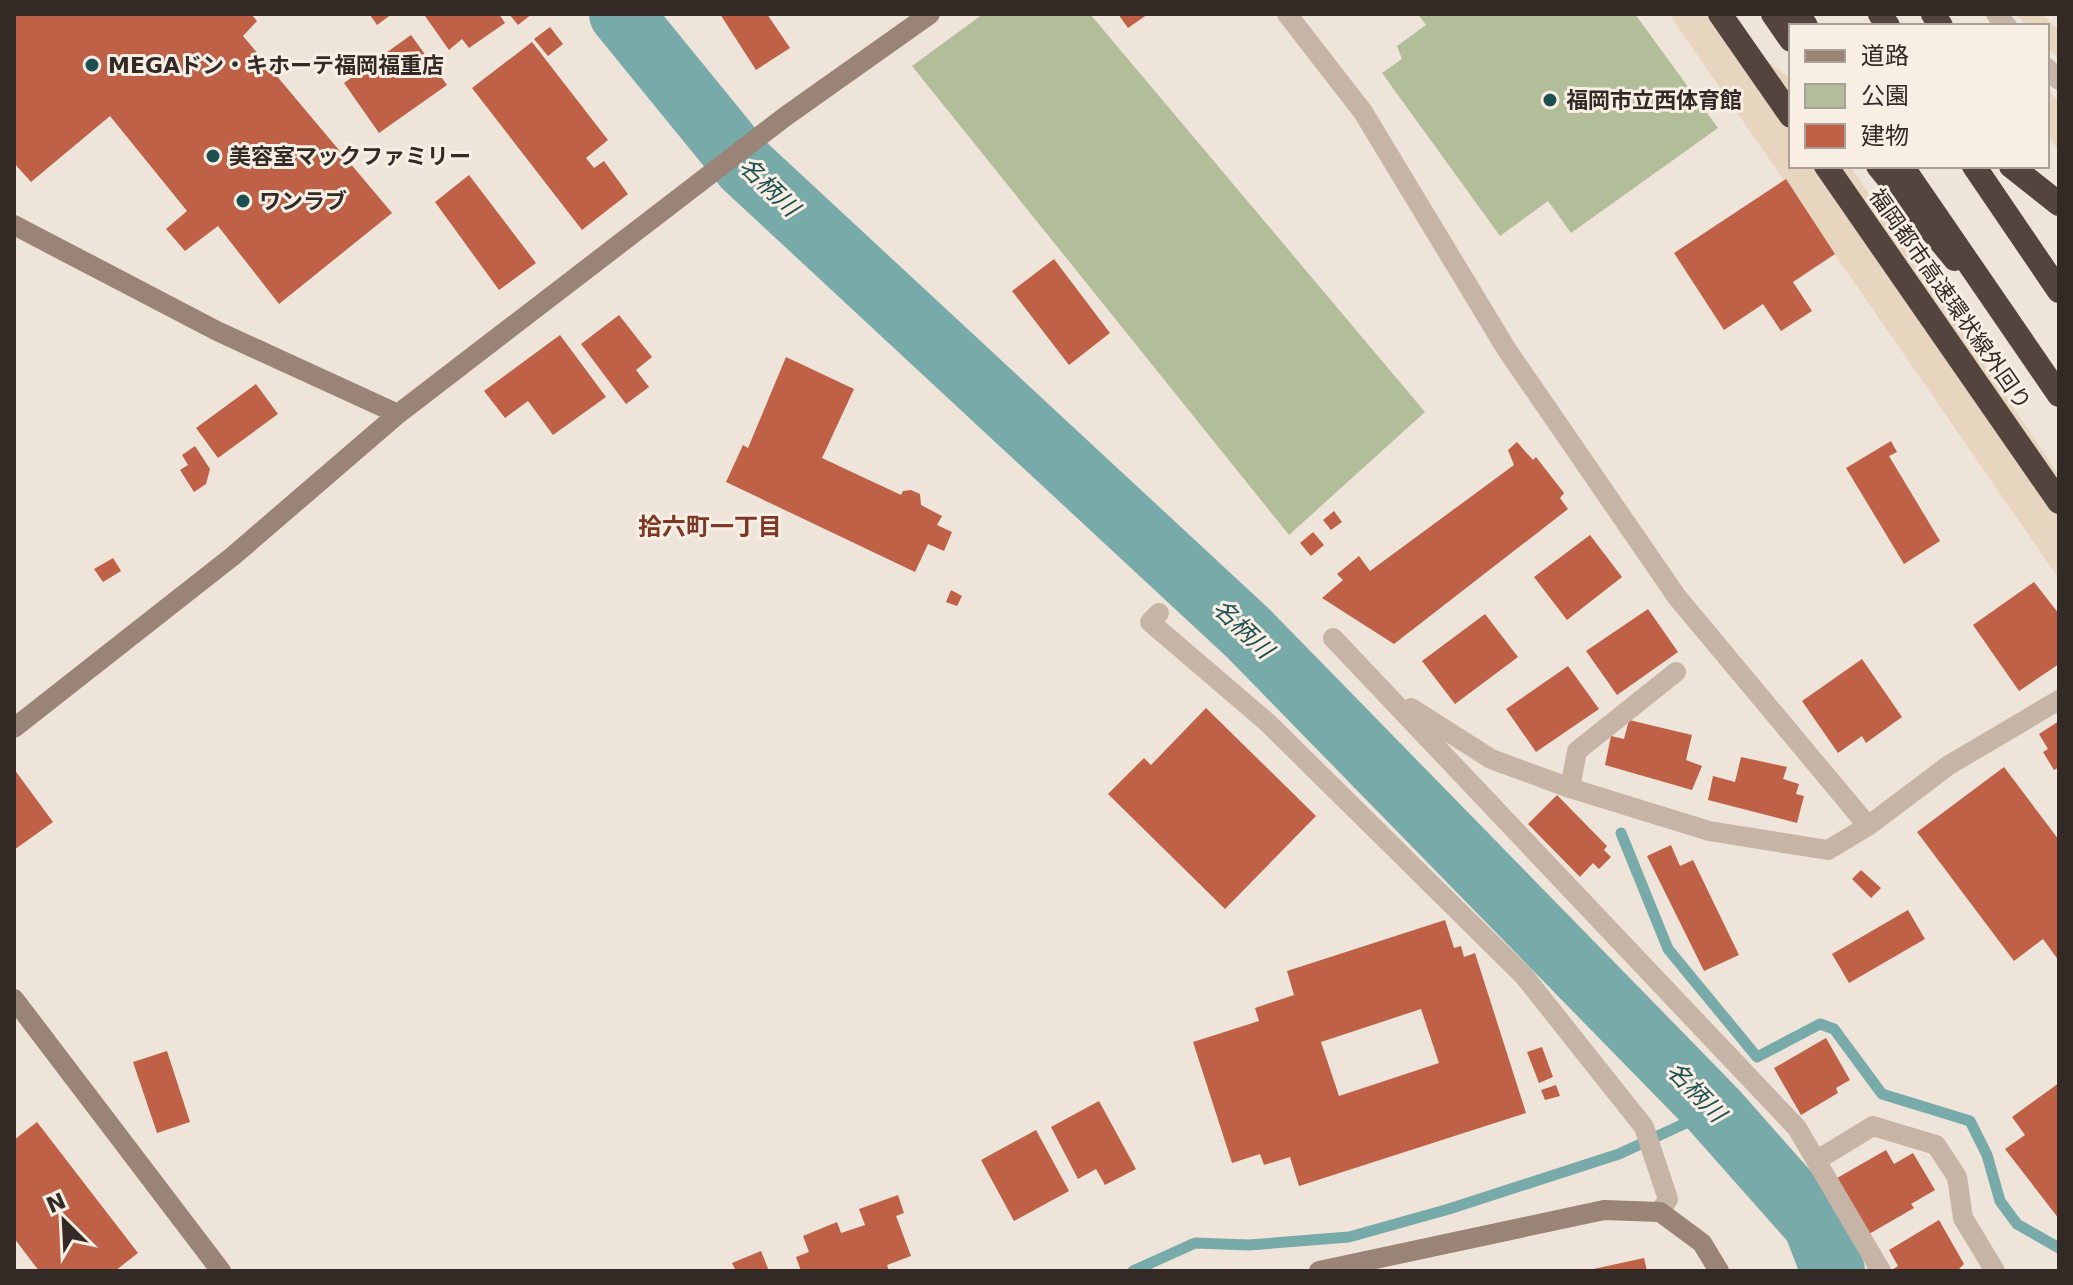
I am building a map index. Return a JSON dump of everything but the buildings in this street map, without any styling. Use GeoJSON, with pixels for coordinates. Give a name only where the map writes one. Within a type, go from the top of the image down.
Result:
{"type":"FeatureCollection","features":[{"type":"Feature","properties":{"kind":"highway"},"geometry":{"type":"LineString","coordinates":[[1720,14],[1789,113]]}},
{"type":"Feature","properties":{"kind":"highway"},"geometry":{"type":"LineString","coordinates":[[1773,14],[1789,37]]}},
{"type":"Feature","properties":{"kind":"highway","name":"福岡都市高速環状線外回り"},"geometry":{"type":"LineString","coordinates":[[1827,168],[2059,502]]}},
{"type":"Feature","properties":{"kind":"highway"},"geometry":{"type":"LineString","coordinates":[[1880,168],[2059,384]]}},
{"type":"Feature","properties":{"kind":"highway"},"geometry":{"type":"LineString","coordinates":[[1903,168],[2059,395]]}},
{"type":"Feature","properties":{"kind":"highway"},"geometry":{"type":"LineString","coordinates":[[1975,168],[2059,291]]}},
{"type":"Feature","properties":{"kind":"highway"},"geometry":{"type":"LineString","coordinates":[[1981,168],[2059,300]]}},
{"type":"Feature","properties":{"kind":"highway"},"geometry":{"type":"LineString","coordinates":[[2014,168],[2059,201]]}},
{"type":"Feature","properties":{"kind":"highway"},"geometry":{"type":"LineString","coordinates":[[2038,168],[2059,201]]}},
{"type":"Feature","properties":{"kind":"street"},"geometry":{"type":"LineString","coordinates":[[14,728],[233,556],[398,414],[786,116],[930,14]]}},
{"type":"Feature","properties":{"kind":"street"},"geometry":{"type":"LineString","coordinates":[[1287,14],[1363,112],[1507,350],[1677,597],[1868,826]]}},
{"type":"Feature","properties":{"kind":"street"},"geometry":{"type":"LineString","coordinates":[[14,225],[217,331],[398,414]]}},
{"type":"Feature","properties":{"kind":"street"},"geometry":{"type":"LineString","coordinates":[[1159,613],[1150,622],[1268,723],[1524,976],[1644,1127],[1655,1152],[1668,1199],[1660,1212]]}},
{"type":"Feature","properties":{"kind":"street"},"geometry":{"type":"LineString","coordinates":[[1333,638],[1797,1128],[1881,1271]]}},
{"type":"Feature","properties":{"kind":"street"},"geometry":{"type":"LineString","coordinates":[[1570,788],[1577,751],[1676,672]]}},
{"type":"Feature","properties":{"kind":"street"},"geometry":{"type":"LineString","coordinates":[[1384,691],[1491,759],[1570,788],[1709,831],[1828,850],[1868,826],[1949,765],[2059,700]]}},
{"type":"Feature","properties":{"kind":"street"},"geometry":{"type":"LineString","coordinates":[[14,999],[221,1271]]}},
{"type":"Feature","properties":{"kind":"street"},"geometry":{"type":"LineString","coordinates":[[1817,1160],[1873,1126],[1936,1145],[1957,1177],[1963,1218],[1995,1271]]}},
{"type":"Feature","properties":{"kind":"street"},"geometry":{"type":"LineString","coordinates":[[1319,1271],[1604,1210],[1660,1212],[1702,1243],[1719,1271]]}},
{"type":"Feature","properties":{"kind":"green space"},"geometry":{"type":"Polygon","coordinates":[[[983,14],[1090,14],[1425,412],[1289,535],[912,66],[983,14]]]}},
{"type":"Feature","properties":{"kind":"green space","name":"福岡市立西体育館"},"geometry":{"type":"Polygon","coordinates":[[[1418,14],[1635,14],[1718,128],[1571,233],[1548,201],[1500,236],[1382,73],[1402,59],[1397,46],[1426,25],[1418,14]]]}},
{"type":"Feature","properties":{"kind":"shaded area"},"geometry":{"type":"Polygon","coordinates":[[[1669,14],[1730,14],[1758,54],[1789,77],[1789,168],[1851,168],[2059,475],[2059,579],[1669,14]]]}},
{"type":"Feature","properties":{"kind":"shaded area"},"geometry":{"type":"Polygon","coordinates":[[[2016,14],[2042,14],[2059,31],[2059,59],[2049,49],[2049,24],[2025,24],[2016,14]]]}},
{"type":"Feature","properties":{"kind":"shaded area"},"geometry":{"type":"Polygon","coordinates":[[[2049,91],[2059,102],[2059,151],[2049,137],[2049,91]]]}},
{"type":"Feature","properties":{"kind":"waterway","name":"名柄川"},"geometry":{"type":"LineString","coordinates":[[621,14],[745,166],[1248,633],[1714,1110],[1815,1224],[1833,1271]]}},
{"type":"Feature","properties":{"kind":"waterway"},"geometry":{"type":"LineString","coordinates":[[1621,833],[1668,949],[1757,1057],[1820,1024],[1834,1029],[1882,1094],[1970,1121],[1987,1155],[2000,1201],[2017,1224],[2059,1248]]}},
{"type":"Feature","properties":{"kind":"waterway"},"geometry":{"type":"LineString","coordinates":[[1133,1271],[1195,1243],[1249,1245],[1349,1237],[1449,1209],[1619,1154],[1714,1110]]}},
{"type":"Feature","properties":{"kind":"place","name":"MEGAドン・キホーテ福岡福重店"},"geometry":{"type":"Point","coordinates":[92,65]}},
{"type":"Feature","properties":{"kind":"place","name":"福岡市立西体育館"},"geometry":{"type":"Point","coordinates":[1550,100]}},
{"type":"Feature","properties":{"kind":"place","name":"美容室マックファミリー"},"geometry":{"type":"Point","coordinates":[213,156]}},
{"type":"Feature","properties":{"kind":"place","name":"ワンラブ"},"geometry":{"type":"Point","coordinates":[243,201]}},
{"type":"Feature","properties":{"kind":"district","name":"拾六町一丁目"},"geometry":{"type":"Point","coordinates":[710,527]}}]}
